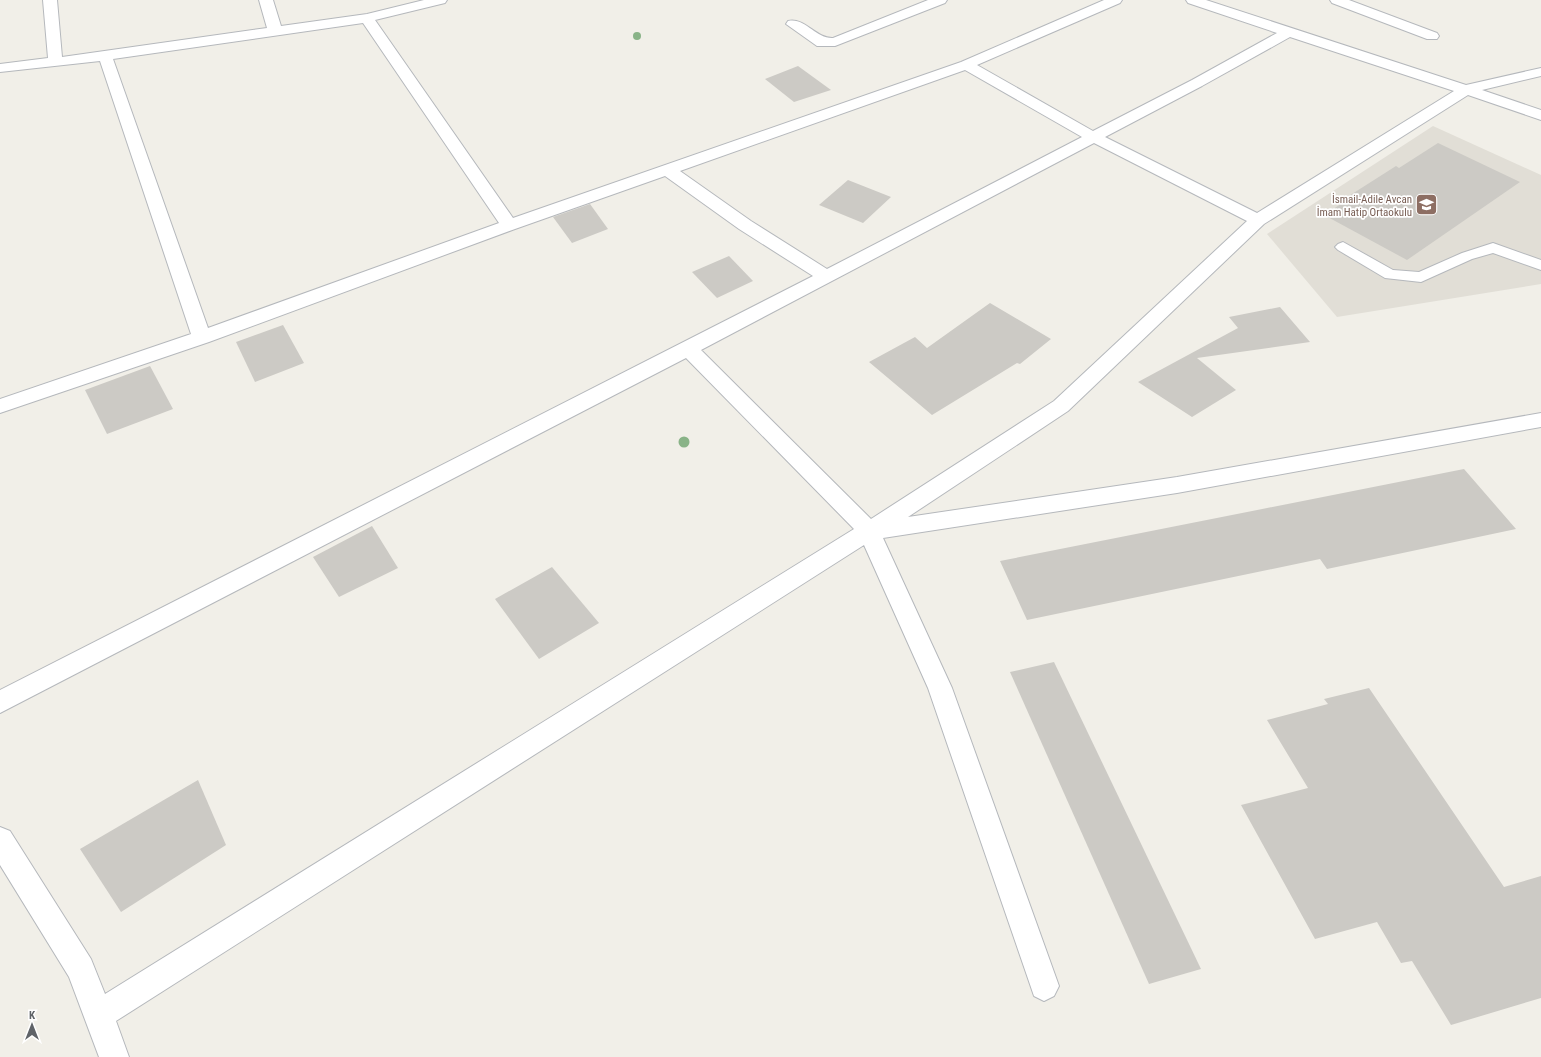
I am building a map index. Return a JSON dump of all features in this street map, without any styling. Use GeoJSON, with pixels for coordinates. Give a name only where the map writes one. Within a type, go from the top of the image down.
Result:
{"type":"FeatureCollection","features":[{"type":"Feature","properties":{"kind":"street"},"geometry":{"type":"LineString","coordinates":[[50,0],[55,62]]}},
{"type":"Feature","properties":{"kind":"street"},"geometry":{"type":"LineString","coordinates":[[266,0],[275,31]]}},
{"type":"Feature","properties":{"kind":"street"},"geometry":{"type":"LineString","coordinates":[[0,68],[105,56],[367,18],[440,0]]}},
{"type":"Feature","properties":{"kind":"street"},"geometry":{"type":"LineString","coordinates":[[793,24],[822,43],[835,42],[940,0]]}},
{"type":"Feature","properties":{"kind":"street"},"geometry":{"type":"LineString","coordinates":[[0,406],[202,337],[509,225],[966,65],[1115,0]]}},
{"type":"Feature","properties":{"kind":"street"},"geometry":{"type":"LineString","coordinates":[[1193,0],[1467,89],[1541,116]]}},
{"type":"Feature","properties":{"kind":"street"},"geometry":{"type":"LineString","coordinates":[[1337,0],[1432,36]]}},
{"type":"Feature","properties":{"kind":"street"},"geometry":{"type":"LineString","coordinates":[[367,18],[509,225]]}},
{"type":"Feature","properties":{"kind":"street"},"geometry":{"type":"LineString","coordinates":[[0,702],[689,349],[1093,137],[1288,32]]}},
{"type":"Feature","properties":{"kind":"street"},"geometry":{"type":"LineString","coordinates":[[105,56],[202,337]]}},
{"type":"Feature","properties":{"kind":"street"},"geometry":{"type":"LineString","coordinates":[[966,65],[1093,137],[1258,220]]}},
{"type":"Feature","properties":{"kind":"street"},"geometry":{"type":"LineString","coordinates":[[98,1015],[869,531],[1061,406],[1258,220],[1467,89],[1541,72]]}},
{"type":"Feature","properties":{"kind":"street"},"geometry":{"type":"LineString","coordinates":[[668,170],[745,225],[827,277]]}},
{"type":"Feature","properties":{"kind":"street"},"geometry":{"type":"LineString","coordinates":[[689,349],[869,531],[940,688],[1044,986]]}},
{"type":"Feature","properties":{"kind":"street"},"geometry":{"type":"LineString","coordinates":[[869,531],[1177,485],[1541,420]]}},
{"type":"Feature","properties":{"kind":"street"},"geometry":{"type":"LineString","coordinates":[[0,840],[81,969],[114,1057]]}},
{"type":"Feature","properties":{"kind":"lane"},"geometry":{"type":"LineString","coordinates":[[1343,247],[1390,275],[1421,276],[1467,256],[1493,248],[1541,265]]}},
{"type":"Feature","properties":{"kind":"shaded area","name":"İsmail-Adile Avcan İmam Hatip Ortaokulu"},"geometry":{"type":"Polygon","coordinates":[[[1433,126],[1541,175],[1541,284],[1337,317],[1267,234],[1433,126]]]}},
{"type":"Feature","properties":{"kind":"building"},"geometry":{"type":"Polygon","coordinates":[[[798,66],[831,90],[794,102],[765,79],[798,66]]]}},
{"type":"Feature","properties":{"kind":"building"},"geometry":{"type":"Polygon","coordinates":[[[1438,143],[1520,182],[1407,260],[1324,215],[1344,202],[1341,201],[1396,166],[1399,168],[1438,143]]]}},
{"type":"Feature","properties":{"kind":"building"},"geometry":{"type":"Polygon","coordinates":[[[848,180],[891,197],[863,223],[819,205],[848,180]]]}},
{"type":"Feature","properties":{"kind":"building"},"geometry":{"type":"Polygon","coordinates":[[[590,204],[608,229],[572,243],[553,217],[590,204]]]}},
{"type":"Feature","properties":{"kind":"building"},"geometry":{"type":"Polygon","coordinates":[[[729,256],[753,281],[717,298],[692,272],[729,256]]]}},
{"type":"Feature","properties":{"kind":"building"},"geometry":{"type":"Polygon","coordinates":[[[990,303],[1051,339],[1020,364],[1017,363],[932,415],[869,362],[915,337],[927,348],[990,303]]]}},
{"type":"Feature","properties":{"kind":"building"},"geometry":{"type":"Polygon","coordinates":[[[1280,307],[1310,342],[1197,358],[1236,390],[1192,417],[1138,382],[1238,328],[1229,317],[1280,307]]]}},
{"type":"Feature","properties":{"kind":"building"},"geometry":{"type":"Polygon","coordinates":[[[283,325],[304,363],[255,382],[236,342],[283,325]]]}},
{"type":"Feature","properties":{"kind":"building"},"geometry":{"type":"Polygon","coordinates":[[[150,366],[173,409],[107,434],[85,390],[150,366]]]}},
{"type":"Feature","properties":{"kind":"building"},"geometry":{"type":"Polygon","coordinates":[[[1464,469],[1516,529],[1327,569],[1320,559],[1027,620],[1000,561],[1464,469]]]}},
{"type":"Feature","properties":{"kind":"building"},"geometry":{"type":"Polygon","coordinates":[[[372,526],[398,568],[339,597],[313,557],[372,526]]]}},
{"type":"Feature","properties":{"kind":"building"},"geometry":{"type":"Polygon","coordinates":[[[552,567],[599,623],[539,659],[495,599],[552,567]]]}},
{"type":"Feature","properties":{"kind":"building"},"geometry":{"type":"Polygon","coordinates":[[[1054,662],[1201,969],[1149,984],[1010,672],[1054,662]]]}},
{"type":"Feature","properties":{"kind":"building"},"geometry":{"type":"Polygon","coordinates":[[[1369,688],[1504,887],[1541,876],[1541,998],[1451,1025],[1412,961],[1401,963],[1377,922],[1315,939],[1241,805],[1308,788],[1267,720],[1328,704],[1324,699],[1369,688]]]}},
{"type":"Feature","properties":{"kind":"building"},"geometry":{"type":"Polygon","coordinates":[[[198,780],[226,845],[121,912],[80,849],[198,780]]]}},
{"type":"Feature","properties":{"kind":"place","name":"İsmail-Adile Avcan İmam Hatip Ortaokulu"},"geometry":{"type":"Point","coordinates":[1427,205]}}]}
